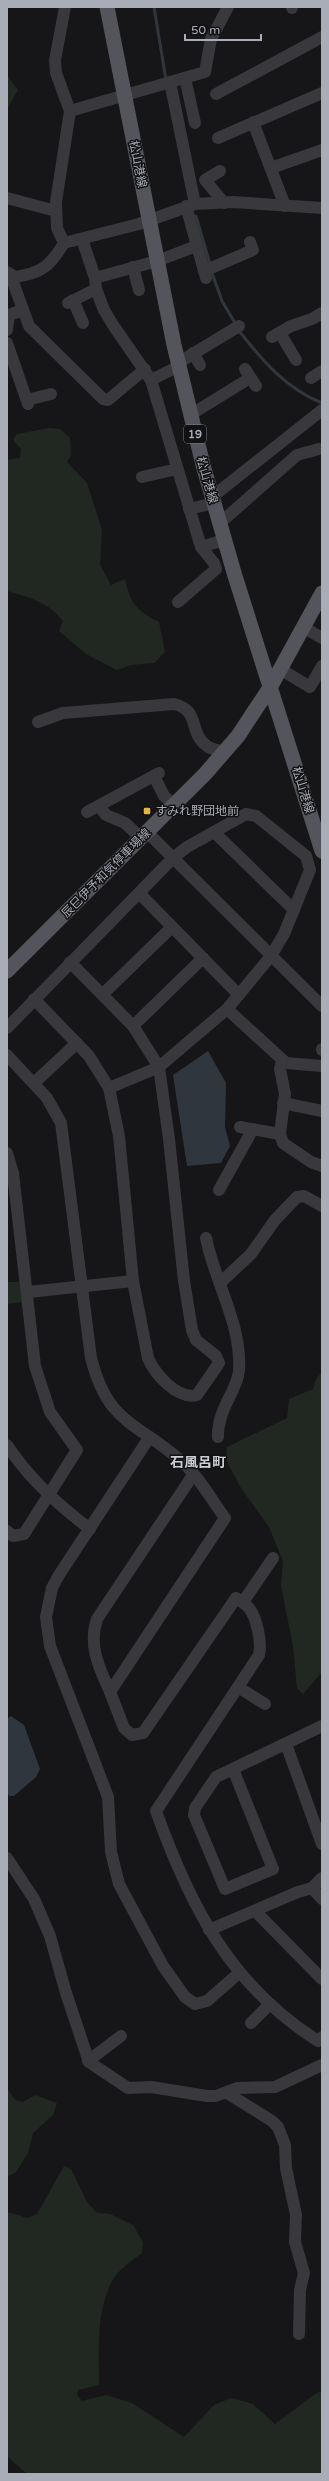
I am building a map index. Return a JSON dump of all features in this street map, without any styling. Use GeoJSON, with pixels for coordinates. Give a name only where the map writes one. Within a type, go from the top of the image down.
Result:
{"type":"FeatureCollection","features":[{"type":"Feature","properties":{"kind":"main road","name":"松山港線"},"geometry":{"type":"LineString","coordinates":[[107,7],[157,261],[190,415],[224,540],[322,851]]}},
{"type":"Feature","properties":{"kind":"main road","name":"辰巳伊予和気停車場線"},"geometry":{"type":"LineString","coordinates":[[7,971],[174,805],[225,752],[249,722],[322,593]]}},
{"type":"Feature","properties":{"kind":"street"},"geometry":{"type":"LineString","coordinates":[[64,243],[58,228],[56,211],[70,111],[56,73],[55,60],[65,7]]}},
{"type":"Feature","properties":{"kind":"street"},"geometry":{"type":"LineString","coordinates":[[70,111],[205,72],[211,39],[228,7]]}},
{"type":"Feature","properties":{"kind":"street"},"geometry":{"type":"LineString","coordinates":[[216,94],[322,37]]}},
{"type":"Feature","properties":{"kind":"street"},"geometry":{"type":"LineString","coordinates":[[185,78],[194,123]]}},
{"type":"Feature","properties":{"kind":"street"},"geometry":{"type":"LineString","coordinates":[[170,82],[196,246],[205,274],[253,250],[250,242]]}},
{"type":"Feature","properties":{"kind":"street"},"geometry":{"type":"LineString","coordinates":[[218,138],[322,93]]}},
{"type":"Feature","properties":{"kind":"street"},"geometry":{"type":"LineString","coordinates":[[253,122],[285,206]]}},
{"type":"Feature","properties":{"kind":"street"},"geometry":{"type":"LineString","coordinates":[[271,168],[322,150]]}},
{"type":"Feature","properties":{"kind":"street"},"geometry":{"type":"LineString","coordinates":[[220,171],[205,180],[224,203]]}},
{"type":"Feature","properties":{"kind":"street"},"geometry":{"type":"LineString","coordinates":[[7,198],[56,211]]}},
{"type":"Feature","properties":{"kind":"street"},"geometry":{"type":"LineString","coordinates":[[239,326],[179,364],[148,374],[108,400],[103,399],[29,326],[11,279],[28,275],[47,267],[64,243],[149,220],[190,205],[224,203],[322,208]]}},
{"type":"Feature","properties":{"kind":"street"},"geometry":{"type":"LineString","coordinates":[[82,238],[95,283],[113,325],[148,374],[201,546],[214,563],[216,569],[178,602]]}},
{"type":"Feature","properties":{"kind":"street"},"geometry":{"type":"LineString","coordinates":[[83,324],[70,302],[95,283],[133,267],[157,261],[196,246]]}},
{"type":"Feature","properties":{"kind":"street"},"geometry":{"type":"LineString","coordinates":[[133,267],[139,290]]}},
{"type":"Feature","properties":{"kind":"street"},"geometry":{"type":"LineString","coordinates":[[7,330],[9,315],[23,310]]}},
{"type":"Feature","properties":{"kind":"street"},"geometry":{"type":"LineString","coordinates":[[296,360],[276,335],[291,326],[312,319],[322,313]]}},
{"type":"Feature","properties":{"kind":"street"},"geometry":{"type":"LineString","coordinates":[[7,343],[27,402],[51,394]]}},
{"type":"Feature","properties":{"kind":"street"},"geometry":{"type":"LineString","coordinates":[[193,354],[200,364]]}},
{"type":"Feature","properties":{"kind":"street"},"geometry":{"type":"LineString","coordinates":[[190,415],[250,378]]}},
{"type":"Feature","properties":{"kind":"street"},"geometry":{"type":"LineString","coordinates":[[189,509],[213,500],[322,410]]}},
{"type":"Feature","properties":{"kind":"street"},"geometry":{"type":"LineString","coordinates":[[220,523],[297,455],[319,449]]}},
{"type":"Feature","properties":{"kind":"street"},"geometry":{"type":"LineString","coordinates":[[142,477],[177,469]]}},
{"type":"Feature","properties":{"kind":"street"},"geometry":{"type":"LineString","coordinates":[[201,546],[224,540]]}},
{"type":"Feature","properties":{"kind":"street"},"geometry":{"type":"LineString","coordinates":[[303,627],[322,638]]}},
{"type":"Feature","properties":{"kind":"street"},"geometry":{"type":"LineString","coordinates":[[280,669],[310,687],[322,666]]}},
{"type":"Feature","properties":{"kind":"street"},"geometry":{"type":"LineString","coordinates":[[38,722],[63,713],[174,704],[180,705],[191,713],[197,733],[206,746],[225,752]]}},
{"type":"Feature","properties":{"kind":"street"},"geometry":{"type":"LineString","coordinates":[[87,812],[157,775],[164,796],[174,805]]}},
{"type":"Feature","properties":{"kind":"street"},"geometry":{"type":"LineString","coordinates":[[99,806],[106,815],[125,823],[144,835],[173,858],[322,1006]]}},
{"type":"Feature","properties":{"kind":"street"},"geometry":{"type":"LineString","coordinates":[[7,1028],[173,858],[187,847],[215,833],[246,814],[256,816],[306,856],[310,870],[284,934],[271,956],[227,1009],[159,1067],[109,1088]]}},
{"type":"Feature","properties":{"kind":"street"},"geometry":{"type":"LineString","coordinates":[[215,833],[294,910]]}},
{"type":"Feature","properties":{"kind":"street"},"geometry":{"type":"LineString","coordinates":[[139,893],[239,994]]}},
{"type":"Feature","properties":{"kind":"street"},"geometry":{"type":"LineString","coordinates":[[103,994],[172,927]]}},
{"type":"Feature","properties":{"kind":"street"},"geometry":{"type":"LineString","coordinates":[[133,1026],[203,958]]}},
{"type":"Feature","properties":{"kind":"street"},"geometry":{"type":"LineString","coordinates":[[34,999],[89,1056],[109,1088],[119,1136],[133,1280],[144,1345],[152,1367],[168,1384],[184,1395],[197,1395],[219,1363],[216,1356],[196,1340],[192,1330],[184,1281],[169,1139],[159,1067],[133,1026],[70,962]]}},
{"type":"Feature","properties":{"kind":"street"},"geometry":{"type":"LineString","coordinates":[[227,1009],[266,1043],[282,1061],[291,1064],[322,1066]]}},
{"type":"Feature","properties":{"kind":"street"},"geometry":{"type":"LineString","coordinates":[[34,1083],[77,1043]]}},
{"type":"Feature","properties":{"kind":"street"},"geometry":{"type":"LineString","coordinates":[[7,1055],[48,1098],[62,1127],[91,1358],[100,1388],[118,1414],[181,1460],[226,1518],[110,1692]]}},
{"type":"Feature","properties":{"kind":"street"},"geometry":{"type":"LineString","coordinates":[[282,1061],[280,1069],[285,1086],[280,1134],[283,1143],[311,1162],[322,1166]]}},
{"type":"Feature","properties":{"kind":"street"},"geometry":{"type":"LineString","coordinates":[[283,1103],[322,1111]]}},
{"type":"Feature","properties":{"kind":"street"},"geometry":{"type":"LineString","coordinates":[[240,1126],[280,1134]]}},
{"type":"Feature","properties":{"kind":"street"},"geometry":{"type":"LineString","coordinates":[[219,1190],[222,1176],[253,1129]]}},
{"type":"Feature","properties":{"kind":"street"},"geometry":{"type":"LineString","coordinates":[[7,1153],[13,1173],[28,1292],[35,1366],[50,1412],[77,1450],[24,1534],[13,1536],[7,1531]]}},
{"type":"Feature","properties":{"kind":"street"},"geometry":{"type":"LineString","coordinates":[[220,1283],[251,1254],[275,1220],[298,1197],[304,1196],[322,1206]]}},
{"type":"Feature","properties":{"kind":"street"},"geometry":{"type":"LineString","coordinates":[[206,1238],[212,1264],[220,1283],[238,1340],[239,1371],[221,1415],[218,1437]]}},
{"type":"Feature","properties":{"kind":"street"},"geometry":{"type":"LineString","coordinates":[[28,1292],[133,1280]]}},
{"type":"Feature","properties":{"kind":"street"},"geometry":{"type":"LineString","coordinates":[[149,1438],[52,1588],[46,1617],[47,1632],[50,1646],[108,1797],[111,1852],[119,1884],[150,1945],[188,1999],[195,2004],[204,2003],[239,1973]]}},
{"type":"Feature","properties":{"kind":"street"},"geometry":{"type":"LineString","coordinates":[[7,1444],[30,1476],[49,1496],[90,1529]]}},
{"type":"Feature","properties":{"kind":"street"},"geometry":{"type":"LineString","coordinates":[[193,1475],[97,1618],[92,1639],[94,1651],[124,1728],[132,1735],[143,1733],[236,1598],[243,1602],[253,1614],[260,1649],[259,1655],[156,1811],[184,1884],[210,1930],[239,1973],[270,2004],[321,2042]]}},
{"type":"Feature","properties":{"kind":"street"},"geometry":{"type":"LineString","coordinates":[[243,1602],[273,1558]]}},
{"type":"Feature","properties":{"kind":"street"},"geometry":{"type":"LineString","coordinates":[[238,1687],[265,1704]]}},
{"type":"Feature","properties":{"kind":"street"},"geometry":{"type":"LineString","coordinates":[[233,1769],[273,1870],[225,1889],[194,1815],[195,1808],[216,1777],[322,1726]]}},
{"type":"Feature","properties":{"kind":"street"},"geometry":{"type":"LineString","coordinates":[[286,1744],[322,1844]]}},
{"type":"Feature","properties":{"kind":"street"},"geometry":{"type":"LineString","coordinates":[[7,1858],[34,1900],[50,1936],[66,1993],[88,2060],[128,2088],[151,2087],[207,2096],[227,2093],[237,2088],[275,2087],[322,2065]]}},
{"type":"Feature","properties":{"kind":"street"},"geometry":{"type":"LineString","coordinates":[[210,1930],[298,1892],[312,1888],[322,1878]]}},
{"type":"Feature","properties":{"kind":"street"},"geometry":{"type":"LineString","coordinates":[[312,1888],[322,1899]]}},
{"type":"Feature","properties":{"kind":"street"},"geometry":{"type":"LineString","coordinates":[[255,1911],[322,1979]]}},
{"type":"Feature","properties":{"kind":"street"},"geometry":{"type":"LineString","coordinates":[[251,2023],[270,2004]]}},
{"type":"Feature","properties":{"kind":"street"},"geometry":{"type":"LineString","coordinates":[[88,2060],[121,2036]]}},
{"type":"Feature","properties":{"kind":"street"},"geometry":{"type":"LineString","coordinates":[[227,2093],[272,2121],[278,2127],[285,2145],[286,2168],[296,2215],[295,2242],[304,2273],[300,2290],[299,2334]]}},
{"type":"Feature","properties":{"kind":"shaded area"},"geometry":{"type":"Polygon","coordinates":[[[7,75],[18,90],[7,109],[7,75]]]}},
{"type":"Feature","properties":{"kind":"shaded area"},"geometry":{"type":"Polygon","coordinates":[[[50,428],[60,429],[70,438],[71,455],[67,462],[87,483],[102,530],[100,565],[111,585],[125,579],[132,600],[140,610],[159,622],[165,652],[154,663],[131,665],[117,670],[86,654],[59,631],[63,621],[51,609],[38,601],[7,591],[7,460],[20,458],[21,449],[13,440],[17,434],[50,428]]]}},
{"type":"Feature","properties":{"kind":"shaded area"},"geometry":{"type":"Polygon","coordinates":[[[208,1051],[226,1083],[225,1127],[230,1146],[221,1163],[187,1166],[173,1075],[208,1051]]]}},
{"type":"Feature","properties":{"kind":"shaded area"},"geometry":{"type":"Polygon","coordinates":[[[7,1282],[20,1282],[23,1302],[7,1304],[7,1282]]]}},
{"type":"Feature","properties":{"kind":"shaded area"},"geometry":{"type":"Polygon","coordinates":[[[322,1373],[322,1672],[303,1694],[297,1688],[293,1646],[281,1586],[283,1561],[269,1527],[241,1488],[226,1460],[227,1447],[287,1418],[289,1399],[313,1389],[317,1377],[322,1373]]]}},
{"type":"Feature","properties":{"kind":"shaded area"},"geometry":{"type":"Polygon","coordinates":[[[11,1716],[24,1725],[40,1769],[36,1777],[14,1796],[9,1796],[7,1791],[7,1719],[11,1716]]]}},
{"type":"Feature","properties":{"kind":"shaded area"},"geometry":{"type":"Polygon","coordinates":[[[7,2088],[15,2100],[23,2102],[35,2095],[57,2103],[53,2115],[33,2133],[28,2153],[16,2172],[7,2177],[7,2088]]]}},
{"type":"Feature","properties":{"kind":"shaded area"},"geometry":{"type":"Polygon","coordinates":[[[64,2166],[71,2169],[87,2202],[97,2213],[110,2214],[133,2225],[143,2242],[142,2253],[119,2271],[110,2285],[102,2309],[100,2322],[99,2385],[78,2390],[77,2395],[82,2401],[106,2395],[132,2403],[184,2437],[214,2405],[231,2398],[253,2404],[275,2424],[318,2392],[322,2392],[322,2474],[27,2474],[7,2456],[7,2212],[28,2218],[37,2214],[64,2166]]]}},
{"type":"Feature","properties":{"kind":"waterway"},"geometry":{"type":"LineString","coordinates":[[154,7],[166,80]]}},
{"type":"Feature","properties":{"kind":"waterway"},"geometry":{"type":"LineString","coordinates":[[196,216],[210,264]]}},
{"type":"Feature","properties":{"kind":"waterway"},"geometry":{"type":"LineString","coordinates":[[212,273],[222,301],[235,323]]}},
{"type":"Feature","properties":{"kind":"waterway"},"geometry":{"type":"LineString","coordinates":[[239,331],[266,363],[286,382],[297,390],[322,403]]}},
{"type":"Feature","properties":{"kind":"place","name":"すみれ野団地前"},"geometry":{"type":"Point","coordinates":[147,811]}},
{"type":"Feature","properties":{"kind":"district","name":"石風呂町"},"geometry":{"type":"Point","coordinates":[198,1462]}}]}
